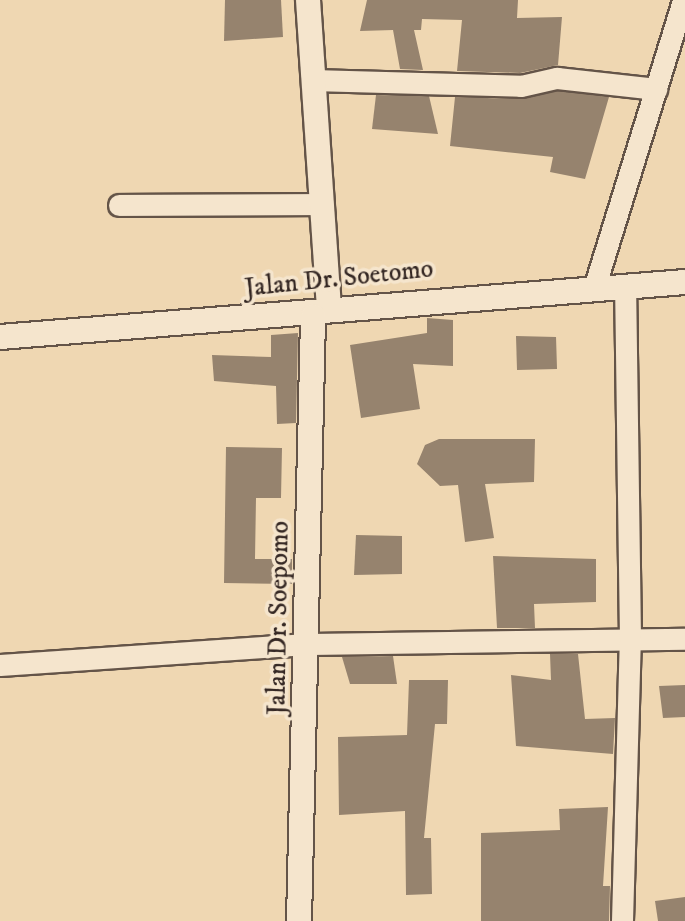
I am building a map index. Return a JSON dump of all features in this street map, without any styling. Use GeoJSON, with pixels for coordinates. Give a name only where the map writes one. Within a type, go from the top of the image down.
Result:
{"type":"FeatureCollection","features":[{"type":"Feature","properties":{"kind":"street","name":"Jalan Dr. Soepomo"},"geometry":{"type":"LineString","coordinates":[[299,921],[321,312],[321,204],[308,0]]}},
{"type":"Feature","properties":{"kind":"street"},"geometry":{"type":"LineString","coordinates":[[595,285],[683,0]]}},
{"type":"Feature","properties":{"kind":"street"},"geometry":{"type":"LineString","coordinates":[[312,80],[521,86],[557,78],[656,89]]}},
{"type":"Feature","properties":{"kind":"street"},"geometry":{"type":"LineString","coordinates":[[119,205],[321,204]]}},
{"type":"Feature","properties":{"kind":"street","name":"Jalan Dr. Soetomo"},"geometry":{"type":"LineString","coordinates":[[0,337],[321,312],[595,285],[685,282]]}},
{"type":"Feature","properties":{"kind":"street"},"geometry":{"type":"LineString","coordinates":[[622,921],[630,638],[625,285]]}},
{"type":"Feature","properties":{"kind":"street"},"geometry":{"type":"LineString","coordinates":[[0,665],[310,644],[685,639]]}},
{"type":"Feature","properties":{"kind":"building"},"geometry":{"type":"Polygon","coordinates":[[[225,0],[281,0],[283,37],[224,41],[225,0]]]}},
{"type":"Feature","properties":{"kind":"building"},"geometry":{"type":"Polygon","coordinates":[[[367,0],[518,0],[517,18],[562,17],[558,65],[520,73],[457,71],[462,20],[422,19],[421,30],[414,30],[423,70],[400,69],[393,30],[360,31],[367,0]]]}},
{"type":"Feature","properties":{"kind":"building"},"geometry":{"type":"Polygon","coordinates":[[[558,91],[609,97],[585,179],[550,172],[553,157],[450,146],[455,97],[521,99],[558,91]]]}},
{"type":"Feature","properties":{"kind":"building"},"geometry":{"type":"Polygon","coordinates":[[[376,95],[429,96],[438,134],[372,129],[376,95]]]}},
{"type":"Feature","properties":{"kind":"building"},"geometry":{"type":"Polygon","coordinates":[[[427,318],[453,320],[453,366],[413,364],[420,409],[361,418],[350,345],[427,333],[427,318]]]}},
{"type":"Feature","properties":{"kind":"building"},"geometry":{"type":"Polygon","coordinates":[[[298,333],[296,423],[277,424],[276,386],[214,381],[212,355],[271,357],[271,335],[298,333]]]}},
{"type":"Feature","properties":{"kind":"building"},"geometry":{"type":"Polygon","coordinates":[[[516,336],[556,337],[557,369],[517,370],[516,336]]]}},
{"type":"Feature","properties":{"kind":"building"},"geometry":{"type":"Polygon","coordinates":[[[439,439],[535,439],[534,482],[485,484],[494,538],[465,542],[458,485],[440,486],[417,464],[425,445],[439,439]]]}},
{"type":"Feature","properties":{"kind":"building"},"geometry":{"type":"Polygon","coordinates":[[[226,447],[282,448],[281,498],[256,498],[255,559],[292,559],[292,584],[224,583],[226,447]]]}},
{"type":"Feature","properties":{"kind":"building"},"geometry":{"type":"Polygon","coordinates":[[[356,535],[402,536],[402,574],[354,575],[356,535]]]}},
{"type":"Feature","properties":{"kind":"building"},"geometry":{"type":"Polygon","coordinates":[[[493,556],[596,559],[596,602],[534,604],[535,628],[497,628],[493,556]]]}},
{"type":"Feature","properties":{"kind":"building"},"geometry":{"type":"Polygon","coordinates":[[[550,654],[578,654],[585,719],[615,718],[613,754],[516,746],[511,675],[551,680],[550,654]]]}},
{"type":"Feature","properties":{"kind":"building"},"geometry":{"type":"Polygon","coordinates":[[[393,656],[397,684],[350,684],[342,657],[393,656]]]}},
{"type":"Feature","properties":{"kind":"building"},"geometry":{"type":"Polygon","coordinates":[[[409,680],[448,680],[447,724],[435,724],[424,838],[431,838],[432,894],[406,895],[405,811],[339,815],[338,737],[407,735],[409,680]]]}},
{"type":"Feature","properties":{"kind":"building"},"geometry":{"type":"Polygon","coordinates":[[[685,685],[685,717],[663,718],[659,686],[685,685]]]}},
{"type":"Feature","properties":{"kind":"building"},"geometry":{"type":"Polygon","coordinates":[[[608,807],[603,886],[610,886],[609,921],[481,921],[481,833],[560,830],[559,809],[608,807]]]}},
{"type":"Feature","properties":{"kind":"building"},"geometry":{"type":"Polygon","coordinates":[[[685,897],[685,921],[658,921],[655,901],[685,897]]]}}]}
